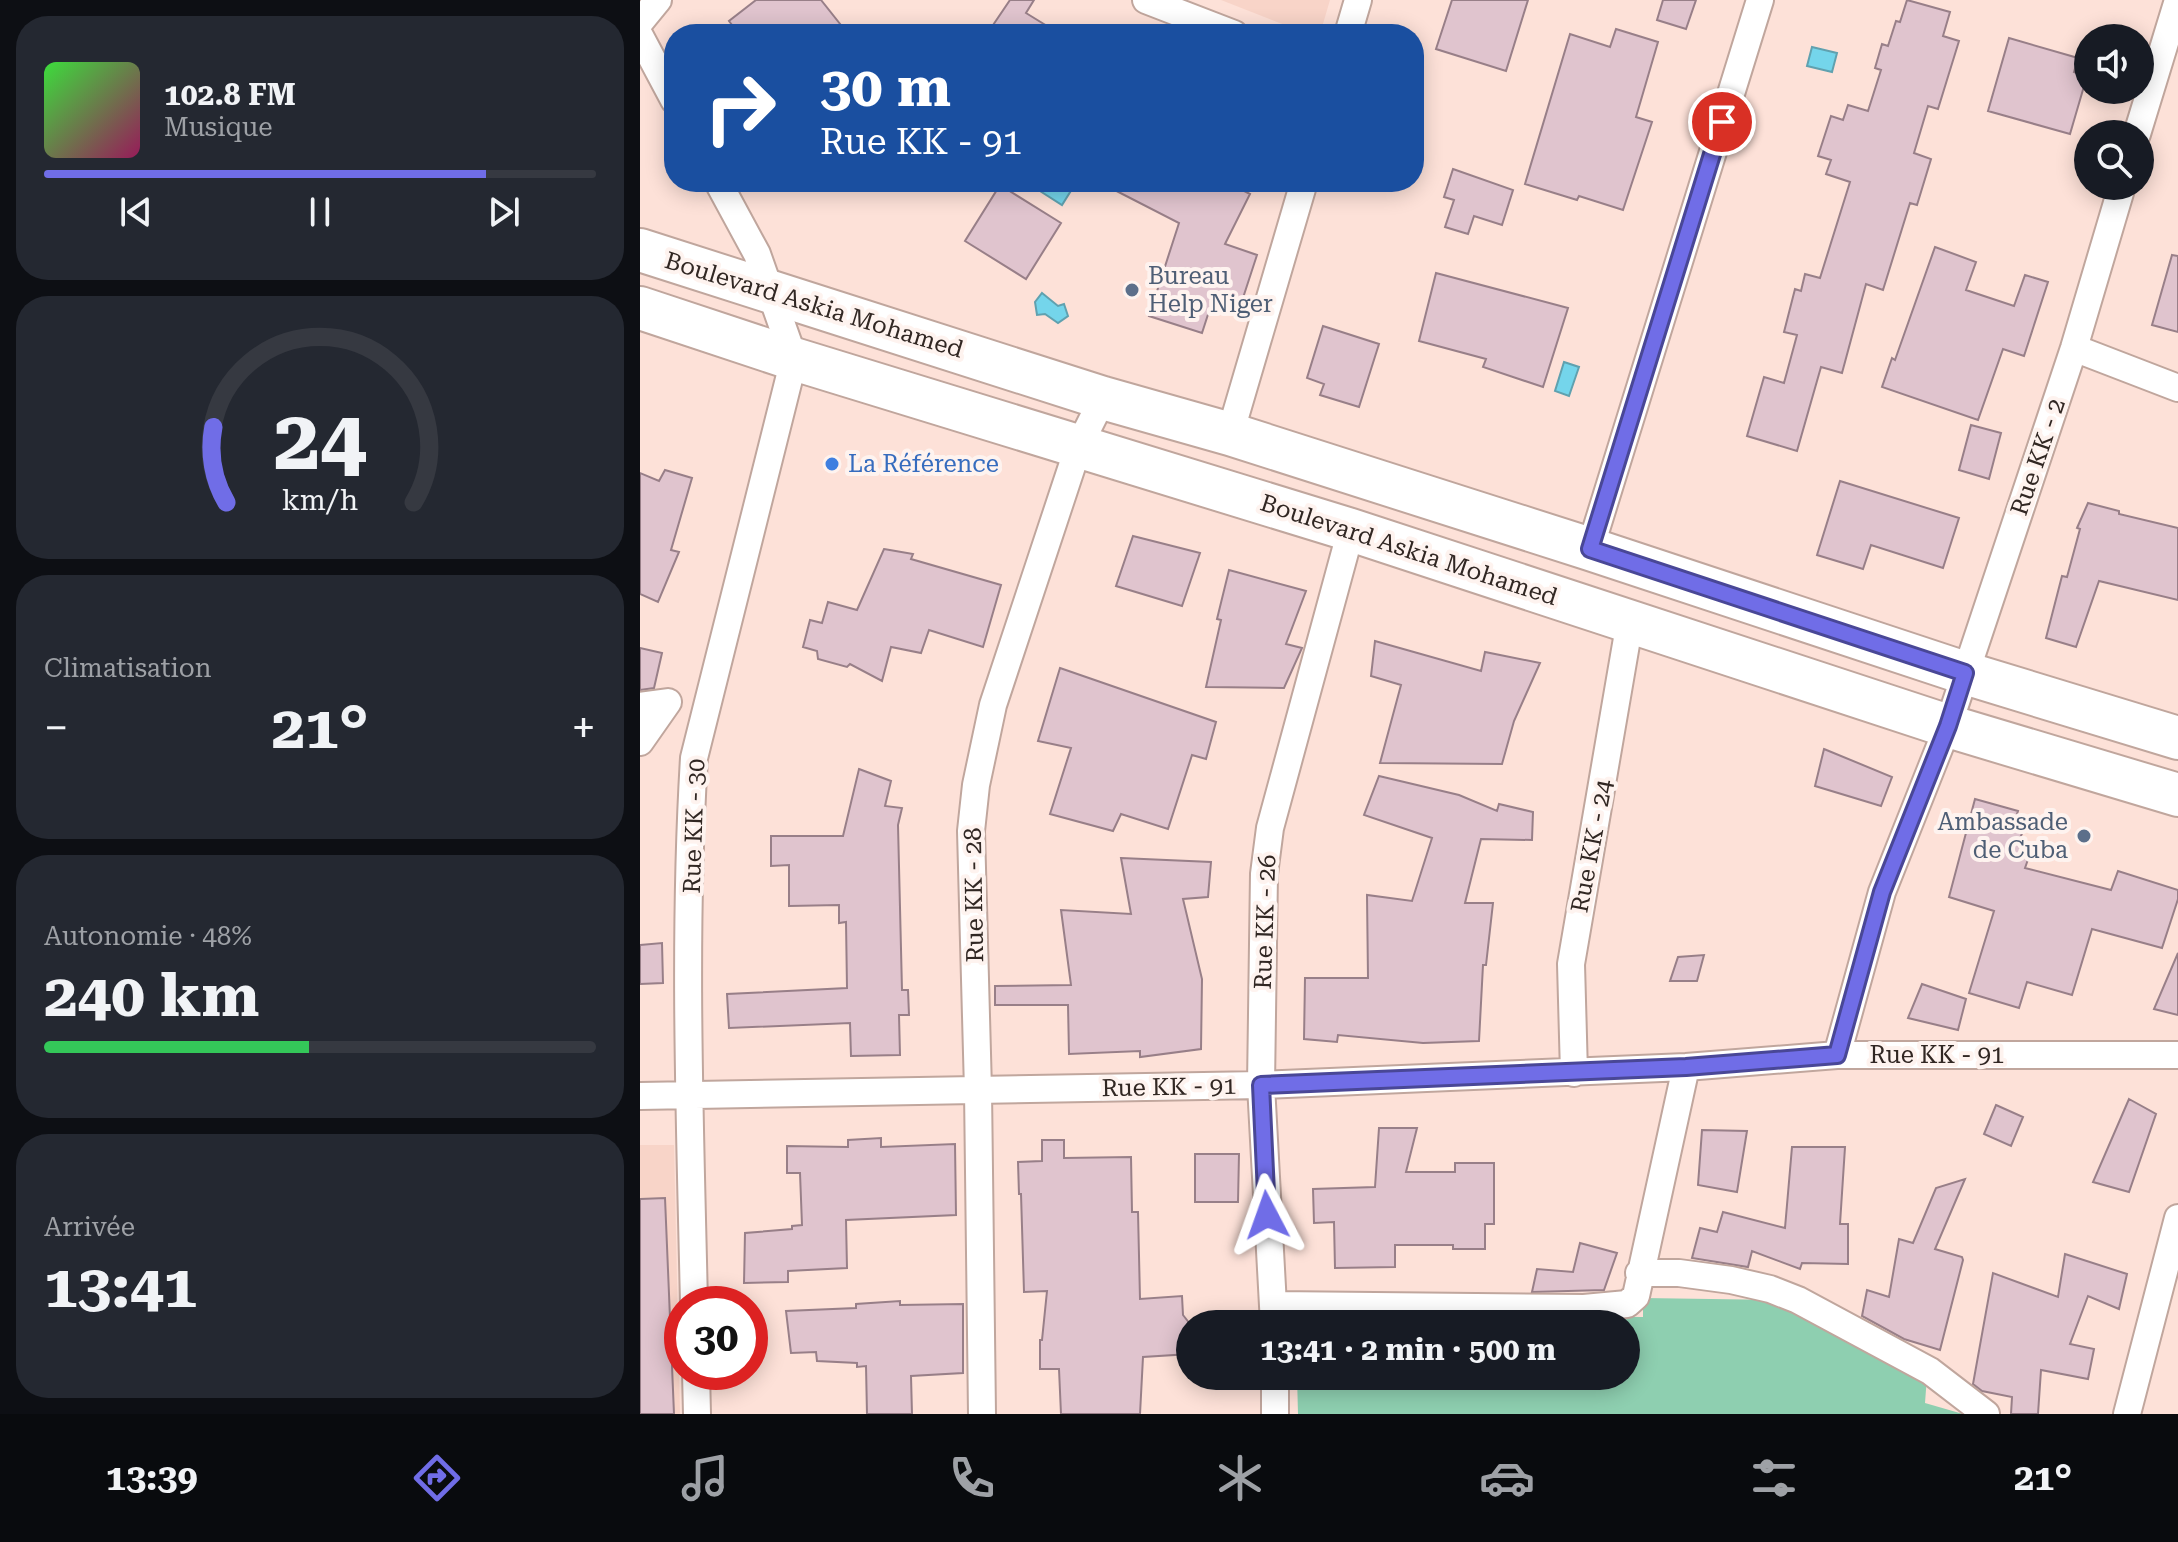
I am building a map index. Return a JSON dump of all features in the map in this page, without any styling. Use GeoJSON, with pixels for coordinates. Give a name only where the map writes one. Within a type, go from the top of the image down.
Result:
{"type":"FeatureCollection","features":[{"type":"Feature","properties":{"kind":"main road","name":"Boulevard Askia Mohamed"},"geometry":{"type":"LineString","coordinates":[[640,250],[1103,398],[1230,434],[1965,673],[2178,738]]}},
{"type":"Feature","properties":{"kind":"main road","name":"Boulevard Askia Mohamed"},"geometry":{"type":"LineString","coordinates":[[640,308],[1078,448],[1351,530],[1948,726],[2178,795]]}},
{"type":"Feature","properties":{"kind":"street"},"geometry":{"type":"LineString","coordinates":[[640,22],[658,0]]}},
{"type":"Feature","properties":{"kind":"street"},"geometry":{"type":"LineString","coordinates":[[1146,0],[1208,24]]}},
{"type":"Feature","properties":{"kind":"street"},"geometry":{"type":"LineString","coordinates":[[1351,24],[1358,0]]}},
{"type":"Feature","properties":{"kind":"street"},"geometry":{"type":"LineString","coordinates":[[1590,549],[1760,0]]}},
{"type":"Feature","properties":{"kind":"street"},"geometry":{"type":"LineString","coordinates":[[2141,120],[2178,0]]}},
{"type":"Feature","properties":{"kind":"street"},"geometry":{"type":"LineString","coordinates":[[640,36],[664,81]]}},
{"type":"Feature","properties":{"kind":"street"},"geometry":{"type":"LineString","coordinates":[[723,192],[757,254],[794,359]]}},
{"type":"Feature","properties":{"kind":"street"},"geometry":{"type":"LineString","coordinates":[[1230,434],[1301,192]]}},
{"type":"Feature","properties":{"kind":"street","name":"Rue KK - 2"},"geometry":{"type":"LineString","coordinates":[[1837,1055],[1882,892],[1948,726],[2074,348],[2118,200]]}},
{"type":"Feature","properties":{"kind":"street"},"geometry":{"type":"LineString","coordinates":[[2074,348],[2178,388]]}},
{"type":"Feature","properties":{"kind":"street","name":"Rue KK - 30"},"geometry":{"type":"LineString","coordinates":[[694,1286],[689,1095],[694,758],[794,359]]}},
{"type":"Feature","properties":{"kind":"street","name":"Rue KK - 28"},"geometry":{"type":"LineString","coordinates":[[982,1414],[971,831],[976,785],[993,705],[1078,448],[1103,398]]}},
{"type":"Feature","properties":{"kind":"street","name":"Rue KK - 26"},"geometry":{"type":"LineString","coordinates":[[1274,1310],[1261,1085],[1264,874],[1270,828],[1351,530]]}},
{"type":"Feature","properties":{"kind":"street","name":"Rue KK - 24"},"geometry":{"type":"LineString","coordinates":[[1574,1073],[1571,964],[1630,621]]}},
{"type":"Feature","properties":{"kind":"street"},"geometry":{"type":"LineString","coordinates":[[640,706],[668,702],[640,742]]}},
{"type":"Feature","properties":{"kind":"street","name":"Rue KK - 91"},"geometry":{"type":"LineString","coordinates":[[640,1096],[1261,1085],[1574,1073],[1837,1055],[2178,1055]]}},
{"type":"Feature","properties":{"kind":"street"},"geometry":{"type":"LineString","coordinates":[[1480,1310],[1612,1306],[1632,1301],[1636,1296],[1686,1067]]}},
{"type":"Feature","properties":{"kind":"street"},"geometry":{"type":"LineString","coordinates":[[2127,1414],[2178,1218]]}},
{"type":"Feature","properties":{"kind":"street"},"geometry":{"type":"LineString","coordinates":[[1639,1273],[1679,1273],[1731,1280],[1770,1289],[1798,1300],[1930,1371],[1986,1414]]}},
{"type":"Feature","properties":{"kind":"street"},"geometry":{"type":"LineString","coordinates":[[696,1390],[697,1414]]}},
{"type":"Feature","properties":{"kind":"street"},"geometry":{"type":"LineString","coordinates":[[1275,1390],[1275,1414]]}},
{"type":"Feature","properties":{"kind":"shaded area"},"geometry":{"type":"Polygon","coordinates":[[[1221,0],[1330,0],[1323,24],[1282,24],[1221,0]]]}},
{"type":"Feature","properties":{"kind":"shaded area"},"geometry":{"type":"Polygon","coordinates":[[[640,1145],[674,1145],[677,1286],[664,1286],[664,1390],[679,1390],[680,1414],[640,1414],[640,1145]]]}},
{"type":"Feature","properties":{"kind":"green space"},"geometry":{"type":"Polygon","coordinates":[[[1643,1298],[1779,1300],[1927,1376],[1925,1403],[1963,1414],[1298,1414],[1297,1390],[1640,1390],[1640,1317],[1643,1317],[1643,1298]]]}},
{"type":"Feature","properties":{"kind":"water"},"geometry":{"type":"Polygon","coordinates":[[[1812,47],[1837,53],[1832,72],[1807,66],[1812,47]]]}},
{"type":"Feature","properties":{"kind":"water"},"geometry":{"type":"Polygon","coordinates":[[[1042,192],[1070,192],[1062,205],[1042,192]]]}},
{"type":"Feature","properties":{"kind":"water"},"geometry":{"type":"Polygon","coordinates":[[[1042,293],[1058,306],[1064,304],[1068,316],[1058,323],[1045,314],[1037,315],[1035,302],[1042,293]]]}},
{"type":"Feature","properties":{"kind":"water"},"geometry":{"type":"Polygon","coordinates":[[[1564,362],[1579,367],[1569,396],[1555,391],[1564,362]]]}},
{"type":"Feature","properties":{"kind":"building"},"geometry":{"type":"Polygon","coordinates":[[[756,0],[821,0],[840,24],[731,24],[729,21],[756,0]]]}},
{"type":"Feature","properties":{"kind":"building"},"geometry":{"type":"Polygon","coordinates":[[[1010,0],[1034,0],[1026,13],[1044,24],[994,24],[1010,0]]]}},
{"type":"Feature","properties":{"kind":"building"},"geometry":{"type":"Polygon","coordinates":[[[1452,0],[1528,0],[1506,71],[1436,49],[1452,0]]]}},
{"type":"Feature","properties":{"kind":"building"},"geometry":{"type":"Polygon","coordinates":[[[1663,0],[1696,0],[1686,29],[1657,20],[1663,0]]]}},
{"type":"Feature","properties":{"kind":"building"},"geometry":{"type":"Polygon","coordinates":[[[1907,0],[1950,12],[1943,36],[1959,41],[1938,109],[1928,106],[1914,153],[1931,159],[1917,205],[1910,203],[1883,290],[1866,284],[1842,373],[1821,367],[1797,451],[1747,436],[1764,377],[1784,383],[1797,335],[1784,332],[1795,289],[1801,291],[1805,274],[1820,278],[1850,182],[1826,174],[1831,160],[1818,156],[1831,116],[1843,120],[1848,105],[1868,111],[1881,70],[1875,68],[1882,44],[1888,46],[1907,0]]]}},
{"type":"Feature","properties":{"kind":"building"},"geometry":{"type":"Polygon","coordinates":[[[1616,29],[1658,42],[1636,117],[1652,122],[1623,210],[1525,184],[1570,34],[1610,47],[1616,29]]]}},
{"type":"Feature","properties":{"kind":"building"},"geometry":{"type":"Polygon","coordinates":[[[2009,38],[2074,57],[2074,104],[2079,104],[2070,134],[1988,111],[2009,38]]]}},
{"type":"Feature","properties":{"kind":"building"},"geometry":{"type":"Polygon","coordinates":[[[1453,169],[1513,190],[1502,225],[1474,216],[1468,234],[1445,227],[1454,200],[1444,197],[1453,169]]]}},
{"type":"Feature","properties":{"kind":"building"},"geometry":{"type":"Polygon","coordinates":[[[996,192],[1011,192],[1061,223],[1026,279],[965,241],[996,192]]]}},
{"type":"Feature","properties":{"kind":"building"},"geometry":{"type":"Polygon","coordinates":[[[1119,192],[1250,194],[1225,244],[1257,255],[1240,307],[1213,299],[1202,333],[1149,316],[1179,223],[1119,192]]]}},
{"type":"Feature","properties":{"kind":"building"},"geometry":{"type":"Polygon","coordinates":[[[1935,247],[1976,262],[1966,290],[2014,306],[2025,275],[2048,282],[2024,356],[2003,349],[1978,420],[1882,387],[1892,358],[1895,360],[1935,247]]]}},
{"type":"Feature","properties":{"kind":"building"},"geometry":{"type":"Polygon","coordinates":[[[2172,255],[2178,256],[2178,332],[2152,325],[2172,255]]]}},
{"type":"Feature","properties":{"kind":"building"},"geometry":{"type":"Polygon","coordinates":[[[1436,273],[1568,308],[1543,387],[1483,367],[1486,359],[1419,341],[1436,273]]]}},
{"type":"Feature","properties":{"kind":"building"},"geometry":{"type":"Polygon","coordinates":[[[1323,326],[1379,344],[1359,407],[1320,395],[1324,384],[1307,378],[1323,326]]]}},
{"type":"Feature","properties":{"kind":"building"},"geometry":{"type":"Polygon","coordinates":[[[1971,425],[2001,433],[1989,479],[1959,470],[1971,425]]]}},
{"type":"Feature","properties":{"kind":"building"},"geometry":{"type":"Polygon","coordinates":[[[665,470],[692,478],[671,550],[679,552],[658,602],[640,594],[640,473],[659,481],[665,470]]]}},
{"type":"Feature","properties":{"kind":"building"},"geometry":{"type":"Polygon","coordinates":[[[1840,481],[1959,518],[1943,568],[1871,545],[1863,569],[1817,555],[1840,481]]]}},
{"type":"Feature","properties":{"kind":"building"},"geometry":{"type":"Polygon","coordinates":[[[2088,503],[2178,528],[2178,600],[2099,581],[2076,647],[2046,638],[2062,576],[2067,577],[2080,529],[2077,528],[2088,503]]]}},
{"type":"Feature","properties":{"kind":"building"},"geometry":{"type":"Polygon","coordinates":[[[1133,536],[1200,553],[1182,606],[1116,586],[1133,536]]]}},
{"type":"Feature","properties":{"kind":"building"},"geometry":{"type":"Polygon","coordinates":[[[884,549],[913,554],[911,559],[1001,585],[983,647],[929,630],[921,653],[891,647],[882,681],[850,664],[847,667],[818,659],[817,651],[803,647],[810,620],[822,623],[828,602],[857,610],[884,549]]]}},
{"type":"Feature","properties":{"kind":"building"},"geometry":{"type":"Polygon","coordinates":[[[1229,570],[1306,591],[1286,644],[1302,648],[1284,688],[1206,687],[1229,570]]]}},
{"type":"Feature","properties":{"kind":"building"},"geometry":{"type":"Polygon","coordinates":[[[1375,641],[1481,671],[1485,652],[1540,663],[1514,721],[1502,764],[1380,763],[1401,685],[1371,676],[1375,641]]]}},
{"type":"Feature","properties":{"kind":"building"},"geometry":{"type":"Polygon","coordinates":[[[640,648],[662,653],[654,688],[640,690],[640,648]]]}},
{"type":"Feature","properties":{"kind":"building"},"geometry":{"type":"Polygon","coordinates":[[[1060,668],[1216,722],[1206,759],[1192,755],[1168,829],[1121,814],[1113,831],[1050,814],[1071,748],[1038,741],[1060,668]]]}},
{"type":"Feature","properties":{"kind":"building"},"geometry":{"type":"Polygon","coordinates":[[[1824,749],[1892,777],[1881,806],[1815,786],[1824,749]]]}},
{"type":"Feature","properties":{"kind":"building"},"geometry":{"type":"Polygon","coordinates":[[[859,769],[891,781],[885,806],[902,808],[898,825],[902,990],[908,990],[909,1015],[899,1015],[900,1055],[851,1056],[850,1023],[729,1028],[727,994],[847,988],[846,922],[839,923],[839,905],[789,906],[789,865],[771,866],[771,836],[843,836],[859,769]]]}},
{"type":"Feature","properties":{"kind":"building"},"geometry":{"type":"Polygon","coordinates":[[[1379,776],[1459,795],[1497,811],[1499,804],[1533,812],[1532,840],[1481,839],[1465,903],[1493,903],[1486,965],[1483,965],[1479,1041],[1423,1043],[1338,1035],[1337,1042],[1304,1039],[1305,978],[1368,978],[1367,895],[1412,901],[1432,838],[1364,815],[1379,776]]]}},
{"type":"Feature","properties":{"kind":"building"},"geometry":{"type":"Polygon","coordinates":[[[1975,799],[2018,811],[2014,823],[2026,825],[2019,840],[2032,848],[2025,868],[2111,890],[2118,871],[2178,890],[2162,948],[2092,929],[2072,995],[2027,982],[2019,1008],[1969,993],[1994,911],[1949,897],[1975,799]]]}},
{"type":"Feature","properties":{"kind":"building"},"geometry":{"type":"Polygon","coordinates":[[[1121,858],[1211,862],[1208,897],[1183,899],[1202,979],[1201,1049],[1140,1057],[1140,1051],[1069,1054],[1068,1005],[995,1005],[995,986],[1071,985],[1061,910],[1131,914],[1121,858]]]}},
{"type":"Feature","properties":{"kind":"building"},"geometry":{"type":"Polygon","coordinates":[[[662,943],[663,983],[640,984],[640,945],[662,943]]]}},
{"type":"Feature","properties":{"kind":"building"},"geometry":{"type":"Polygon","coordinates":[[[2178,953],[2178,1015],[2154,1009],[2178,953]]]}},
{"type":"Feature","properties":{"kind":"building"},"geometry":{"type":"Polygon","coordinates":[[[1704,955],[1697,981],[1670,981],[1678,957],[1704,955]]]}},
{"type":"Feature","properties":{"kind":"building"},"geometry":{"type":"Polygon","coordinates":[[[1922,984],[1966,999],[1958,1030],[1908,1018],[1922,984]]]}},
{"type":"Feature","properties":{"kind":"building"},"geometry":{"type":"Polygon","coordinates":[[[2129,1099],[2156,1114],[2129,1192],[2093,1182],[2129,1099]]]}},
{"type":"Feature","properties":{"kind":"building"},"geometry":{"type":"Polygon","coordinates":[[[1996,1105],[2023,1117],[2011,1146],[1984,1134],[1996,1105]]]}},
{"type":"Feature","properties":{"kind":"building"},"geometry":{"type":"Polygon","coordinates":[[[1379,1128],[1417,1128],[1406,1172],[1455,1172],[1455,1163],[1494,1163],[1494,1224],[1485,1224],[1485,1249],[1453,1249],[1453,1245],[1395,1245],[1395,1267],[1335,1268],[1334,1222],[1314,1223],[1313,1189],[1375,1187],[1379,1128]]]}},
{"type":"Feature","properties":{"kind":"building"},"geometry":{"type":"Polygon","coordinates":[[[1702,1130],[1747,1131],[1737,1192],[1698,1185],[1702,1130]]]}},
{"type":"Feature","properties":{"kind":"building"},"geometry":{"type":"Polygon","coordinates":[[[881,1138],[881,1147],[955,1144],[956,1215],[846,1220],[847,1268],[788,1271],[788,1282],[744,1283],[745,1233],[792,1229],[792,1226],[802,1225],[800,1173],[787,1173],[787,1146],[848,1147],[848,1140],[881,1138]]]}},
{"type":"Feature","properties":{"kind":"building"},"geometry":{"type":"Polygon","coordinates":[[[1042,1140],[1064,1140],[1064,1158],[1131,1157],[1132,1212],[1138,1212],[1140,1299],[1182,1296],[1183,1310],[1176,1310],[1176,1355],[1143,1357],[1140,1414],[1061,1414],[1059,1369],[1040,1369],[1040,1340],[1047,1291],[1024,1292],[1018,1162],[1042,1161],[1042,1140]]]}},
{"type":"Feature","properties":{"kind":"building"},"geometry":{"type":"Polygon","coordinates":[[[1792,1147],[1845,1147],[1840,1224],[1848,1224],[1848,1264],[1802,1263],[1800,1269],[1752,1251],[1748,1267],[1692,1258],[1700,1228],[1717,1232],[1723,1212],[1785,1228],[1792,1147]]]}},
{"type":"Feature","properties":{"kind":"building"},"geometry":{"type":"Polygon","coordinates":[[[1195,1154],[1239,1154],[1238,1202],[1195,1202],[1195,1154]]]}},
{"type":"Feature","properties":{"kind":"building"},"geometry":{"type":"Polygon","coordinates":[[[1965,1179],[1935,1249],[1962,1257],[1963,1260],[1940,1350],[1904,1339],[1862,1316],[1867,1290],[1889,1297],[1899,1239],[1913,1243],[1936,1188],[1965,1179]]]}},
{"type":"Feature","properties":{"kind":"building"},"geometry":{"type":"Polygon","coordinates":[[[665,1198],[669,1286],[664,1286],[664,1390],[673,1390],[674,1414],[640,1414],[640,1199],[665,1198]]]}},
{"type":"Feature","properties":{"kind":"building"},"geometry":{"type":"Polygon","coordinates":[[[1580,1243],[1617,1253],[1604,1290],[1532,1292],[1537,1269],[1573,1272],[1580,1243]]]}},
{"type":"Feature","properties":{"kind":"building"},"geometry":{"type":"Polygon","coordinates":[[[2065,1254],[2127,1274],[2119,1309],[2088,1296],[2070,1344],[2094,1349],[2088,1379],[2041,1370],[2038,1414],[2011,1414],[2012,1397],[1982,1391],[1973,1384],[1993,1273],[2058,1297],[2065,1254]]]}},
{"type":"Feature","properties":{"kind":"building"},"geometry":{"type":"Polygon","coordinates":[[[900,1301],[900,1305],[963,1304],[963,1373],[911,1376],[912,1414],[867,1414],[866,1366],[817,1361],[816,1352],[791,1353],[786,1311],[856,1308],[856,1304],[900,1301]]]}},
{"type":"Feature","properties":{"kind":"place","name":"Bureau Help Niger"},"geometry":{"type":"Point","coordinates":[1132,290]}},
{"type":"Feature","properties":{"kind":"place","name":"La Référence"},"geometry":{"type":"Point","coordinates":[832,464]}},
{"type":"Feature","properties":{"kind":"place","name":"Ambassade de Cuba"},"geometry":{"type":"Point","coordinates":[2084,836]}},
{"type":"Feature","properties":{"kind":"route"},"geometry":{"type":"LineString","coordinates":[[1267,1215],[1261,1085],[1574,1073],[1837,1055],[1882,892],[1948,726],[1965,673],[1590,549],[1722,122]]}}]}
